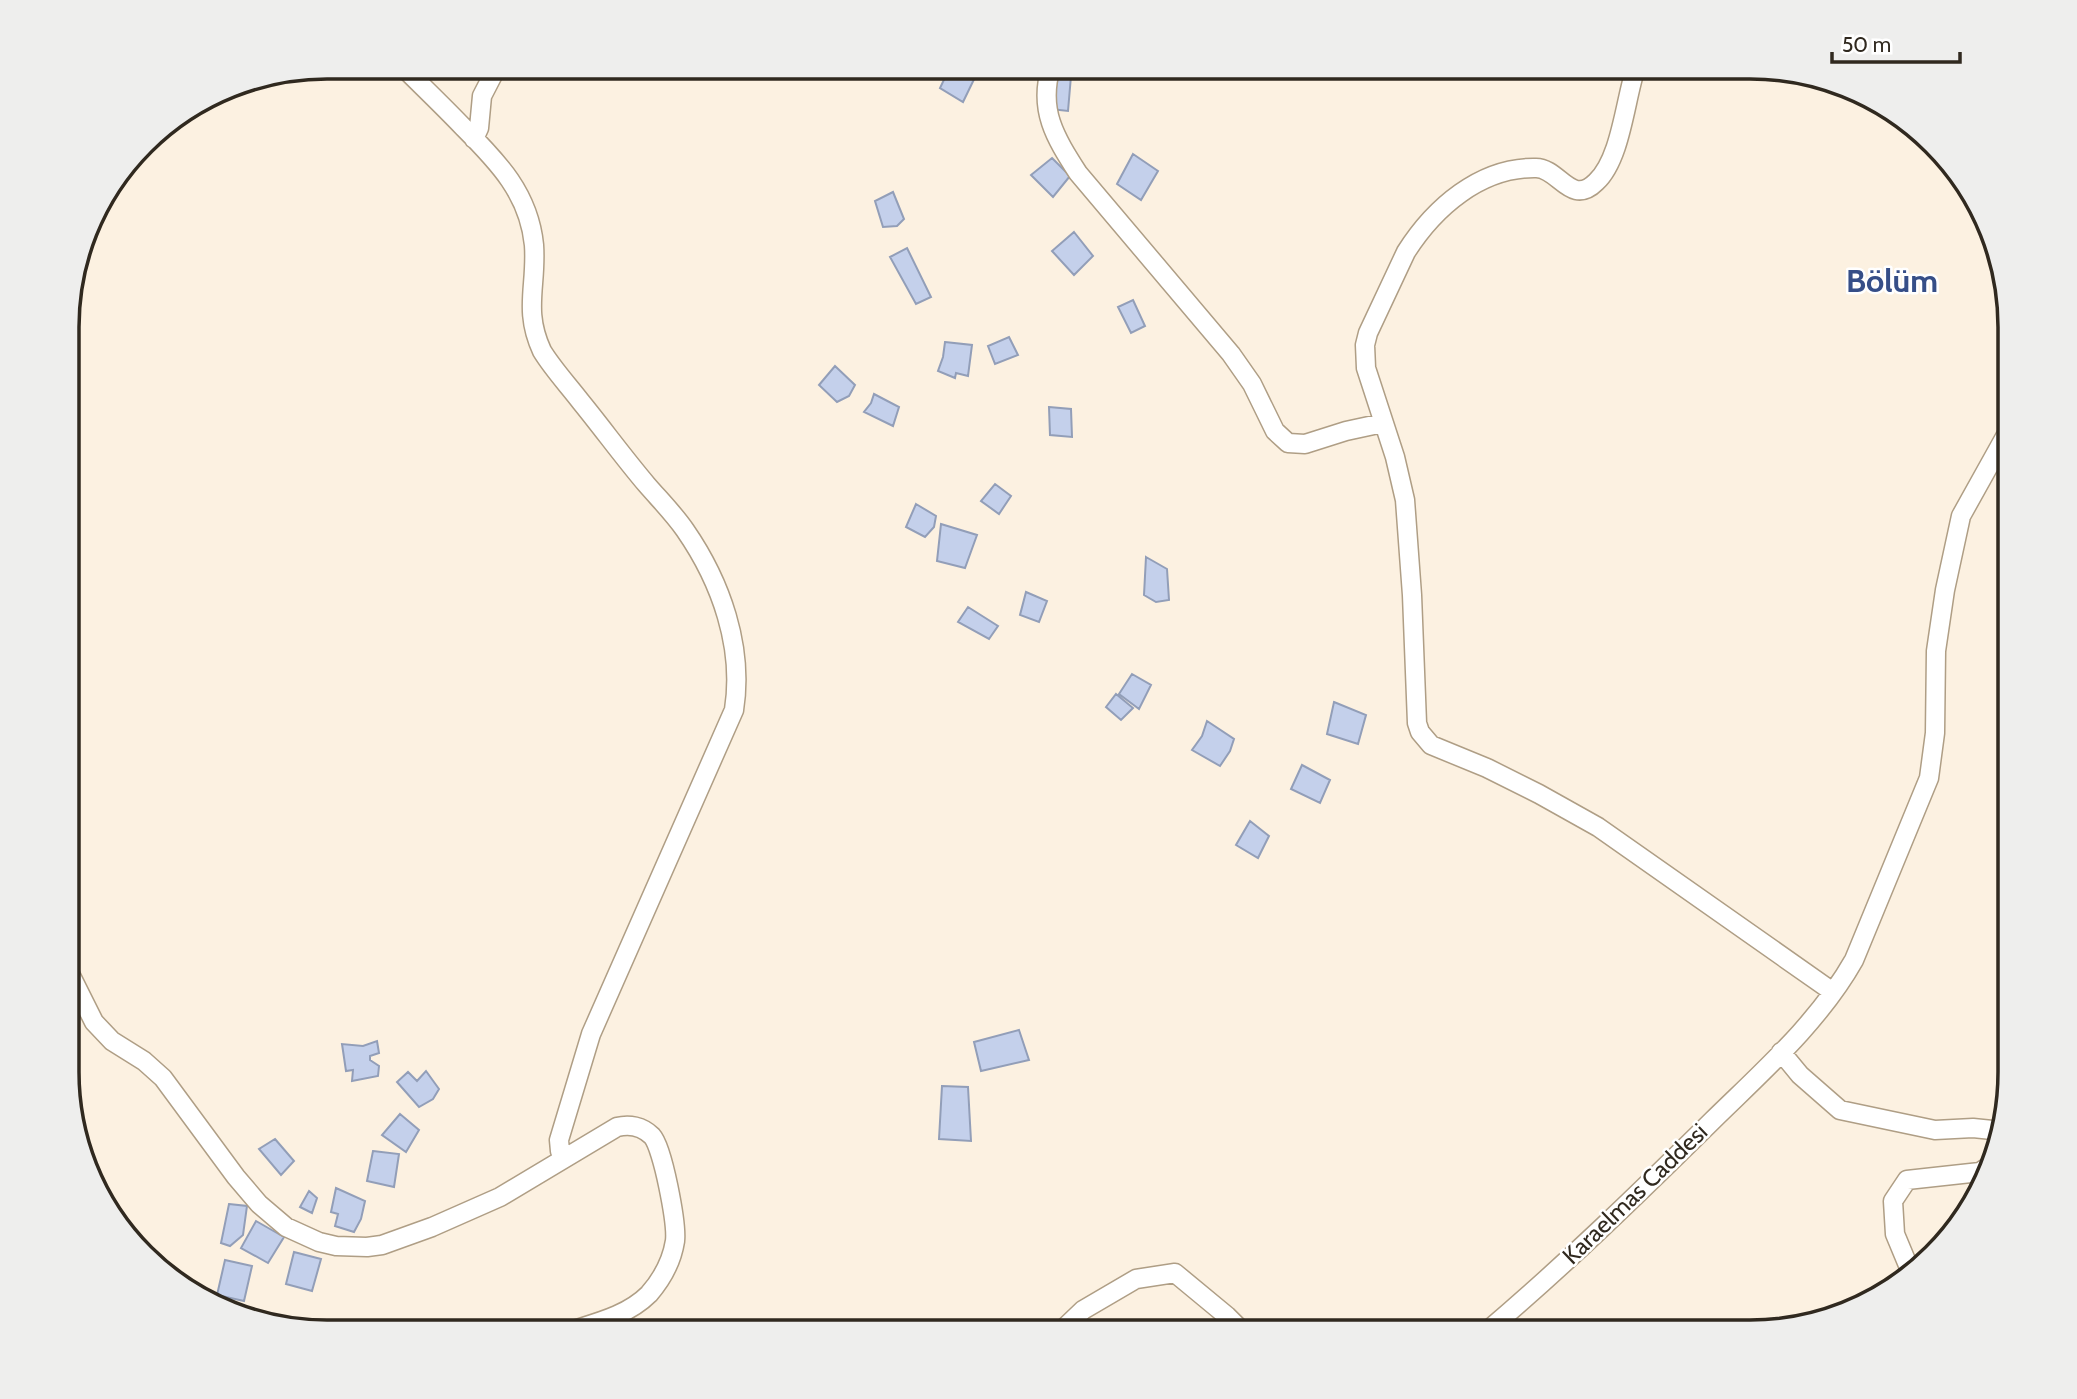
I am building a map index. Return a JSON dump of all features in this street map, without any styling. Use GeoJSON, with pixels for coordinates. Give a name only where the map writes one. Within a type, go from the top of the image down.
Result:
{"type":"FeatureCollection","features":[{"type":"Feature","properties":{"kind":"street"},"geometry":{"type":"LineString","coordinates":[[416,79],[504,170],[514,184],[527,214],[534,254],[531,318],[542,351],[684,527],[707,566],[731,630],[737,658],[734,710],[591,1034],[559,1140],[564,1158]]}},
{"type":"Feature","properties":{"kind":"street"},"geometry":{"type":"LineString","coordinates":[[474,139],[479,128],[482,96],[490,79]]}},
{"type":"Feature","properties":{"kind":"street"},"geometry":{"type":"LineString","coordinates":[[1047,79],[1048,112],[1058,141],[1078,173],[1231,354],[1252,384],[1279,436],[1288,443],[1299,445],[1346,430],[1383,423]]}},
{"type":"Feature","properties":{"kind":"street"},"geometry":{"type":"LineString","coordinates":[[1633,79],[1611,162],[1592,186],[1576,190],[1569,188],[1550,171],[1535,168],[1491,175],[1470,187],[1446,205],[1414,240],[1372,322],[1365,345],[1366,368],[1395,457],[1405,500],[1412,595],[1415,713],[1420,732],[1438,749],[1488,768],[1598,827],[1833,992]]}},
{"type":"Feature","properties":{"kind":"street","name":"Karaelmas Caddesi"},"geometry":{"type":"LineString","coordinates":[[1500,1320],[1626,1205],[1781,1052],[1833,992],[1854,960],[1929,778],[1935,733],[1936,651],[1945,590],[1961,516],[1998,450]]}},
{"type":"Feature","properties":{"kind":"street"},"geometry":{"type":"LineString","coordinates":[[79,992],[94,1022],[112,1041],[144,1060],[163,1078],[259,1204],[286,1227],[318,1242],[353,1248],[382,1245],[500,1197],[617,1127],[633,1126],[647,1131],[659,1148],[675,1226],[671,1255],[662,1276],[641,1301],[619,1315],[603,1320]]}},
{"type":"Feature","properties":{"kind":"street"},"geometry":{"type":"LineString","coordinates":[[1781,1052],[1800,1075],[1840,1110],[1935,1130],[1991,1130]]}},
{"type":"Feature","properties":{"kind":"street"},"geometry":{"type":"LineString","coordinates":[[1908,1264],[1895,1234],[1892,1200],[1907,1180],[1977,1172]]}},
{"type":"Feature","properties":{"kind":"street"},"geometry":{"type":"LineString","coordinates":[[1073,1320],[1083,1310],[1136,1279],[1175,1273],[1231,1320]]}},
{"type":"Feature","properties":{"kind":"building"},"geometry":{"type":"Polygon","coordinates":[[[944,79],[974,79],[963,102],[940,88],[944,79]]]}},
{"type":"Feature","properties":{"kind":"building"},"geometry":{"type":"Polygon","coordinates":[[[1054,79],[1071,79],[1068,111],[1051,109],[1054,79]]]}},
{"type":"Feature","properties":{"kind":"building"},"geometry":{"type":"Polygon","coordinates":[[[1133,154],[1158,171],[1141,200],[1117,184],[1133,154]]]}},
{"type":"Feature","properties":{"kind":"building"},"geometry":{"type":"Polygon","coordinates":[[[1052,158],[1070,176],[1053,197],[1031,175],[1052,158]]]}},
{"type":"Feature","properties":{"kind":"building"},"geometry":{"type":"Polygon","coordinates":[[[893,192],[904,219],[897,226],[883,227],[875,201],[893,192]]]}},
{"type":"Feature","properties":{"kind":"building"},"geometry":{"type":"Polygon","coordinates":[[[1074,232],[1093,256],[1074,275],[1052,251],[1074,232]]]}},
{"type":"Feature","properties":{"kind":"building"},"geometry":{"type":"Polygon","coordinates":[[[907,248],[931,297],[916,304],[890,257],[907,248]]]}},
{"type":"Feature","properties":{"kind":"building"},"geometry":{"type":"Polygon","coordinates":[[[1133,300],[1145,326],[1131,333],[1118,307],[1133,300]]]}},
{"type":"Feature","properties":{"kind":"building"},"geometry":{"type":"Polygon","coordinates":[[[1009,337],[1018,355],[995,364],[988,346],[1009,337]]]}},
{"type":"Feature","properties":{"kind":"building"},"geometry":{"type":"Polygon","coordinates":[[[945,342],[972,345],[968,376],[956,373],[955,378],[938,371],[945,342]]]}},
{"type":"Feature","properties":{"kind":"building"},"geometry":{"type":"Polygon","coordinates":[[[835,366],[855,385],[849,396],[837,402],[819,385],[835,366]]]}},
{"type":"Feature","properties":{"kind":"building"},"geometry":{"type":"Polygon","coordinates":[[[874,394],[899,407],[893,426],[864,412],[874,394]]]}},
{"type":"Feature","properties":{"kind":"building"},"geometry":{"type":"Polygon","coordinates":[[[1049,407],[1071,409],[1072,437],[1050,435],[1049,407]]]}},
{"type":"Feature","properties":{"kind":"building"},"geometry":{"type":"Polygon","coordinates":[[[995,484],[1011,496],[999,514],[981,501],[995,484]]]}},
{"type":"Feature","properties":{"kind":"building"},"geometry":{"type":"Polygon","coordinates":[[[916,504],[936,516],[934,527],[925,537],[906,527],[916,504]]]}},
{"type":"Feature","properties":{"kind":"building"},"geometry":{"type":"Polygon","coordinates":[[[941,524],[977,535],[965,568],[937,561],[941,524]]]}},
{"type":"Feature","properties":{"kind":"building"},"geometry":{"type":"Polygon","coordinates":[[[1146,557],[1167,569],[1169,600],[1156,602],[1144,595],[1146,557]]]}},
{"type":"Feature","properties":{"kind":"building"},"geometry":{"type":"Polygon","coordinates":[[[1026,592],[1047,601],[1039,622],[1020,615],[1026,592]]]}},
{"type":"Feature","properties":{"kind":"building"},"geometry":{"type":"Polygon","coordinates":[[[968,607],[998,626],[989,639],[958,622],[968,607]]]}},
{"type":"Feature","properties":{"kind":"building"},"geometry":{"type":"Polygon","coordinates":[[[1132,674],[1151,685],[1139,709],[1119,694],[1132,674]]]}},
{"type":"Feature","properties":{"kind":"building"},"geometry":{"type":"Polygon","coordinates":[[[1116,694],[1133,708],[1121,720],[1106,707],[1116,694]]]}},
{"type":"Feature","properties":{"kind":"building"},"geometry":{"type":"Polygon","coordinates":[[[1334,702],[1366,715],[1358,744],[1327,734],[1334,702]]]}},
{"type":"Feature","properties":{"kind":"building"},"geometry":{"type":"Polygon","coordinates":[[[1207,721],[1234,739],[1220,766],[1192,750],[1202,736],[1207,721]]]}},
{"type":"Feature","properties":{"kind":"building"},"geometry":{"type":"Polygon","coordinates":[[[1302,765],[1330,780],[1320,803],[1291,789],[1302,765]]]}},
{"type":"Feature","properties":{"kind":"building"},"geometry":{"type":"Polygon","coordinates":[[[1250,821],[1269,836],[1258,858],[1236,845],[1250,821]]]}},
{"type":"Feature","properties":{"kind":"building"},"geometry":{"type":"Polygon","coordinates":[[[1019,1030],[1029,1060],[981,1071],[974,1042],[1019,1030]]]}},
{"type":"Feature","properties":{"kind":"building"},"geometry":{"type":"Polygon","coordinates":[[[377,1041],[379,1053],[370,1056],[370,1060],[379,1066],[378,1076],[352,1081],[353,1070],[346,1071],[342,1044],[363,1046],[377,1041]]]}},
{"type":"Feature","properties":{"kind":"building"},"geometry":{"type":"Polygon","coordinates":[[[426,1071],[439,1089],[433,1099],[419,1107],[397,1082],[408,1072],[417,1081],[426,1071]]]}},
{"type":"Feature","properties":{"kind":"building"},"geometry":{"type":"Polygon","coordinates":[[[942,1086],[968,1087],[971,1141],[939,1139],[942,1086]]]}},
{"type":"Feature","properties":{"kind":"building"},"geometry":{"type":"Polygon","coordinates":[[[400,1114],[419,1130],[406,1152],[382,1135],[400,1114]]]}},
{"type":"Feature","properties":{"kind":"building"},"geometry":{"type":"Polygon","coordinates":[[[275,1139],[294,1161],[281,1175],[259,1149],[275,1139]]]}},
{"type":"Feature","properties":{"kind":"building"},"geometry":{"type":"Polygon","coordinates":[[[373,1151],[399,1154],[394,1187],[367,1181],[373,1151]]]}},
{"type":"Feature","properties":{"kind":"building"},"geometry":{"type":"Polygon","coordinates":[[[336,1188],[365,1201],[361,1219],[354,1232],[335,1226],[338,1214],[331,1212],[336,1188]]]}},
{"type":"Feature","properties":{"kind":"building"},"geometry":{"type":"Polygon","coordinates":[[[309,1191],[317,1198],[312,1213],[300,1207],[309,1191]]]}},
{"type":"Feature","properties":{"kind":"building"},"geometry":{"type":"Polygon","coordinates":[[[229,1204],[247,1206],[243,1235],[230,1246],[221,1243],[229,1204]]]}},
{"type":"Feature","properties":{"kind":"building"},"geometry":{"type":"Polygon","coordinates":[[[256,1221],[284,1237],[268,1263],[241,1248],[256,1221]]]}},
{"type":"Feature","properties":{"kind":"building"},"geometry":{"type":"Polygon","coordinates":[[[294,1252],[321,1259],[312,1291],[286,1284],[294,1252]]]}},
{"type":"Feature","properties":{"kind":"building"},"geometry":{"type":"Polygon","coordinates":[[[225,1260],[252,1266],[244,1301],[217,1295],[225,1260]]]}},
{"type":"Feature","properties":{"kind":"district","name":"Bölüm"},"geometry":{"type":"Point","coordinates":[1892,281]}}]}
